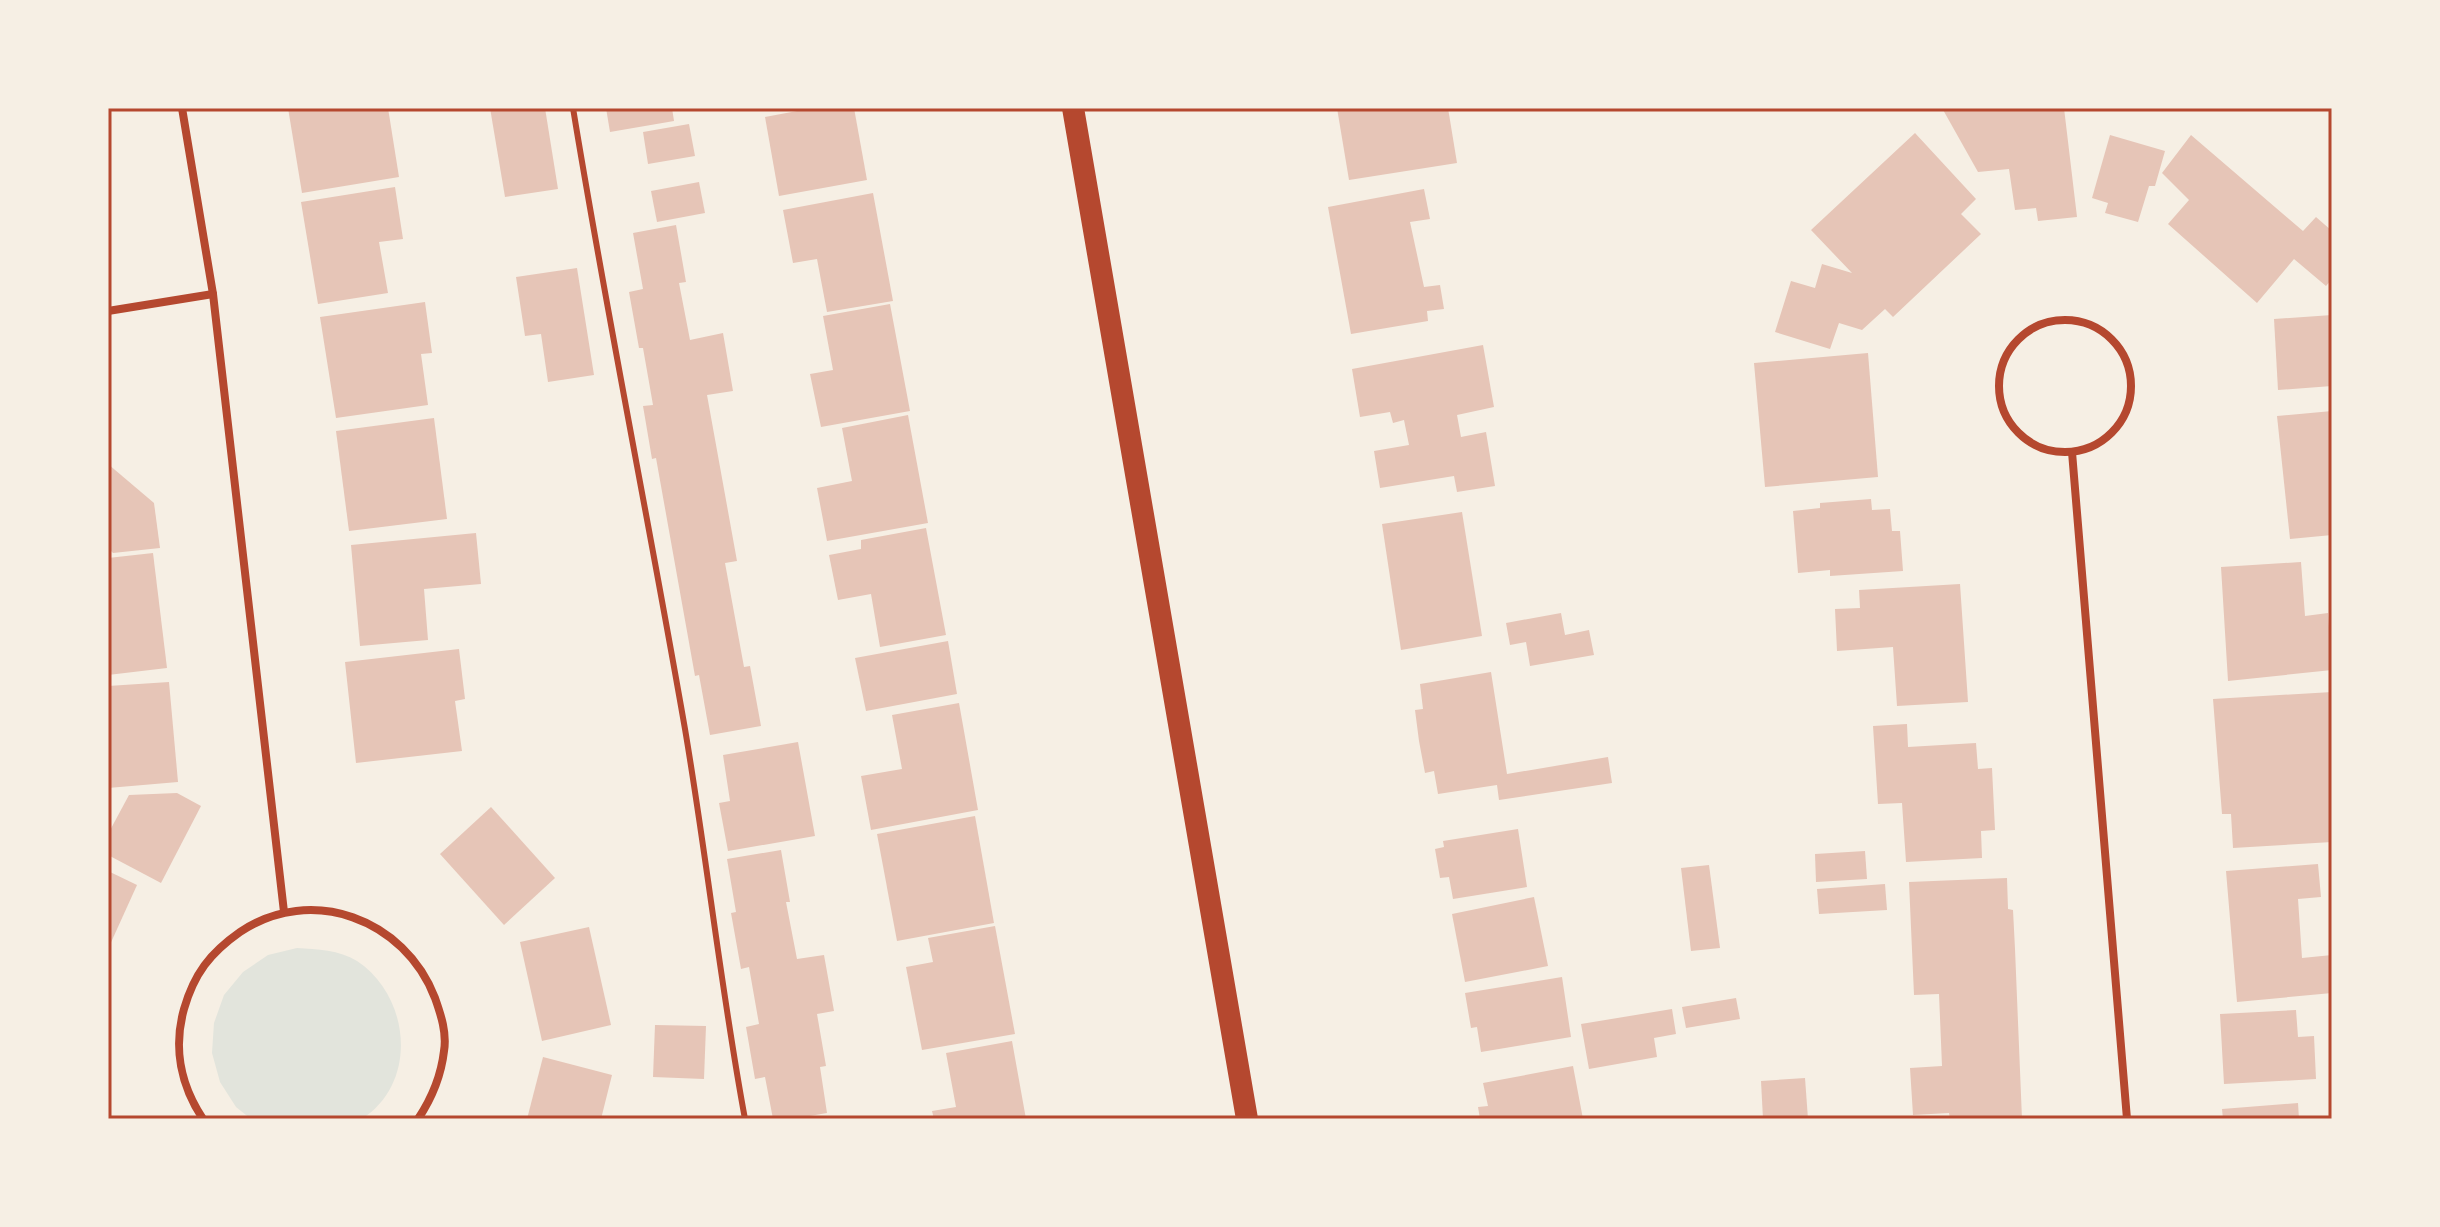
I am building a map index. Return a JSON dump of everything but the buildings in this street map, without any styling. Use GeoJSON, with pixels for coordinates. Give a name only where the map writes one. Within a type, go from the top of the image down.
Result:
{"type":"FeatureCollection","features":[{"type":"Feature","properties":{"kind":"highway"},"geometry":{"type":"LineString","coordinates":[[1073,108],[1247,1119]]}},
{"type":"Feature","properties":{"kind":"street"},"geometry":{"type":"LineString","coordinates":[[182,108],[213,294],[284,912]]}},
{"type":"Feature","properties":{"kind":"street"},"geometry":{"type":"LineString","coordinates":[[108,311],[213,294]]}},
{"type":"Feature","properties":{"kind":"street"},"geometry":{"type":"LineString","coordinates":[[2069,320],[2091,325],[2111,337],[2124,356],[2131,378],[2128,409],[2116,429],[2098,444],[2072,452],[2053,451],[2021,436],[2007,418],[1999,396],[2002,366],[2013,345],[2030,329],[2051,321],[2069,320]]}},
{"type":"Feature","properties":{"kind":"street"},"geometry":{"type":"LineString","coordinates":[[2072,452],[2127,1119]]}},
{"type":"Feature","properties":{"kind":"street"},"geometry":{"type":"LineString","coordinates":[[203,1119],[190,1100],[178,1055],[178,1030],[191,985],[217,948],[256,921],[284,912],[331,911],[375,925],[397,941],[427,976],[443,1020],[445,1049],[434,1095],[418,1119]]}},
{"type":"Feature","properties":{"kind":"lane"},"geometry":{"type":"LineString","coordinates":[[573,108],[599,270],[685,731],[726,1016],[745,1119]]}},
{"type":"Feature","properties":{"kind":"shaded area"},"geometry":{"type":"Polygon","coordinates":[[[297,948],[335,952],[357,961],[375,976],[388,995],[397,1017],[401,1039],[393,1084],[380,1103],[362,1119],[251,1119],[236,1107],[220,1082],[212,1053],[214,1023],[224,995],[243,972],[268,955],[297,948]]]}}]}
